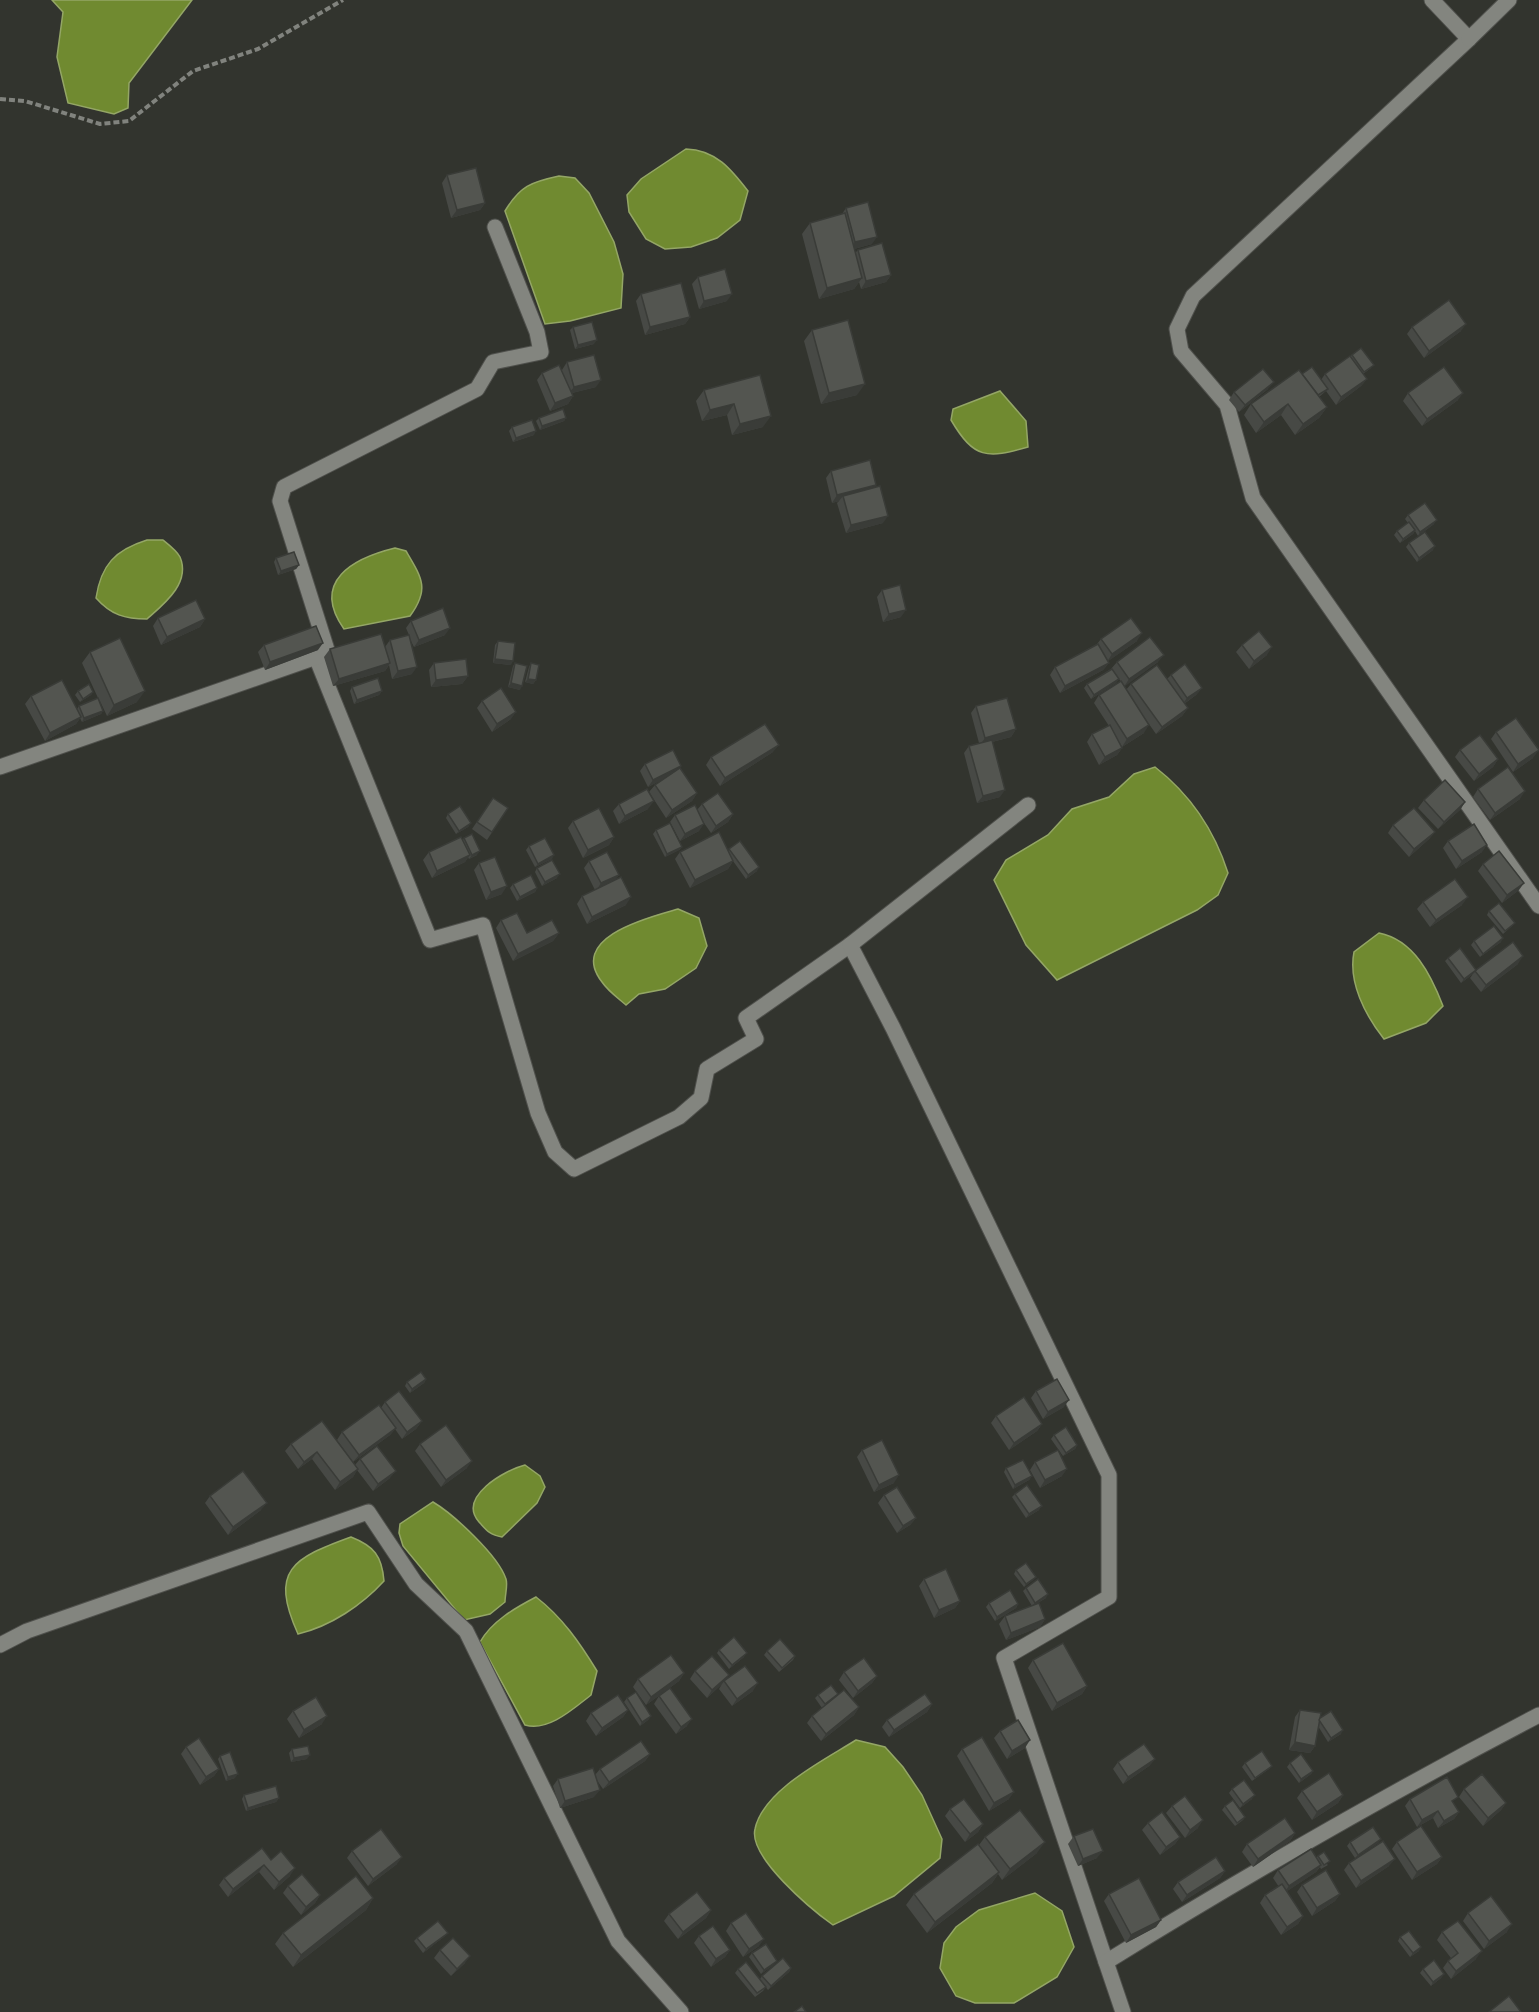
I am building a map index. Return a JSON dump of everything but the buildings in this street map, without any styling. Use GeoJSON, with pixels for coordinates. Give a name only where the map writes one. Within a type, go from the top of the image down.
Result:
{"type":"FeatureCollection","features":[{"type":"Feature","properties":{"kind":"street"},"geometry":{"type":"LineString","coordinates":[[1432,0],[1469,39]]}},
{"type":"Feature","properties":{"kind":"street"},"geometry":{"type":"LineString","coordinates":[[1509,0],[1193,296],[1177,329],[1181,351],[1227,405],[1253,498],[1539,906]]}},
{"type":"Feature","properties":{"kind":"street"},"geometry":{"type":"LineString","coordinates":[[0,767],[328,653],[280,501],[284,487],[477,388],[493,362],[541,352],[537,332],[495,227]]}},
{"type":"Feature","properties":{"kind":"street"},"geometry":{"type":"LineString","coordinates":[[316,657],[430,940],[483,925],[538,1113],[555,1152],[574,1169],[679,1117],[701,1098],[707,1069],[756,1039],[746,1018],[850,945],[1028,805]]}},
{"type":"Feature","properties":{"kind":"street"},"geometry":{"type":"LineString","coordinates":[[850,945],[893,1028],[1108,1475],[1109,1597],[1080,1616],[1004,1658],[1123,2012]]}},
{"type":"Feature","properties":{"kind":"street"},"geometry":{"type":"LineString","coordinates":[[0,1644],[27,1631],[368,1512],[416,1584],[465,1631],[618,1941],[681,2012]]}},
{"type":"Feature","properties":{"kind":"street"},"geometry":{"type":"LineString","coordinates":[[1106,1962],[1215,1895],[1404,1787],[1539,1715]]}},
{"type":"Feature","properties":{"kind":"path"},"geometry":{"type":"LineString","coordinates":[[0,99],[25,101],[100,124],[129,121],[193,70],[258,49],[343,0]]}},
{"type":"Feature","properties":{"kind":"shaded area"},"geometry":{"type":"Polygon","coordinates":[[[52,0],[192,0],[129,83],[128,108],[114,114],[68,103],[57,57],[63,12],[52,0]]]}},
{"type":"Feature","properties":{"kind":"shaded area"},"geometry":{"type":"Polygon","coordinates":[[[686,149],[706,153],[722,162],[748,191],[740,220],[717,238],[691,247],[665,249],[646,239],[629,212],[627,195],[641,179],[686,149]]]}},
{"type":"Feature","properties":{"kind":"shaded area"},"geometry":{"type":"Polygon","coordinates":[[[559,176],[575,178],[589,193],[614,242],[623,274],[621,308],[570,321],[545,324],[505,211],[527,186],[559,176]]]}},
{"type":"Feature","properties":{"kind":"shaded area"},"geometry":{"type":"Polygon","coordinates":[[[1000,391],[1026,421],[1028,447],[1002,453],[983,453],[975,449],[959,433],[951,420],[953,409],[1000,391]]]}},
{"type":"Feature","properties":{"kind":"shaded area"},"geometry":{"type":"Polygon","coordinates":[[[147,540],[163,540],[179,555],[182,576],[168,600],[147,619],[119,615],[96,598],[98,586],[111,560],[126,549],[147,540]]]}},
{"type":"Feature","properties":{"kind":"shaded area"},"geometry":{"type":"Polygon","coordinates":[[[395,548],[406,551],[420,576],[422,591],[416,607],[410,616],[344,629],[335,612],[332,598],[334,585],[341,574],[352,565],[395,548]]]}},
{"type":"Feature","properties":{"kind":"shaded area"},"geometry":{"type":"Polygon","coordinates":[[[1155,767],[1190,801],[1216,842],[1228,873],[1218,895],[1197,910],[1057,980],[1026,945],[994,880],[1006,860],[1048,835],[1072,809],[1109,797],[1134,774],[1155,767]]]}},
{"type":"Feature","properties":{"kind":"shaded area"},"geometry":{"type":"Polygon","coordinates":[[[678,909],[699,918],[707,946],[696,968],[665,989],[639,994],[626,1005],[602,982],[594,966],[595,953],[603,941],[616,932],[649,917],[678,909]]]}},
{"type":"Feature","properties":{"kind":"shaded area"},"geometry":{"type":"Polygon","coordinates":[[[1379,933],[1402,943],[1420,960],[1443,1006],[1426,1023],[1384,1039],[1370,1020],[1353,975],[1354,952],[1379,933]]]}},
{"type":"Feature","properties":{"kind":"shaded area"},"geometry":{"type":"Polygon","coordinates":[[[525,1465],[540,1476],[545,1487],[537,1503],[502,1537],[492,1534],[479,1522],[474,1513],[474,1503],[486,1486],[506,1472],[525,1465]]]}},
{"type":"Feature","properties":{"kind":"shaded area"},"geometry":{"type":"Polygon","coordinates":[[[433,1502],[474,1536],[501,1569],[507,1581],[505,1602],[490,1614],[464,1620],[403,1546],[399,1533],[400,1524],[433,1502]]]}},
{"type":"Feature","properties":{"kind":"shaded area"},"geometry":{"type":"Polygon","coordinates":[[[351,1537],[366,1544],[379,1558],[384,1581],[345,1614],[322,1626],[298,1634],[286,1595],[287,1581],[292,1569],[314,1552],[351,1537]]]}},
{"type":"Feature","properties":{"kind":"shaded area"},"geometry":{"type":"Polygon","coordinates":[[[536,1597],[570,1631],[597,1671],[591,1695],[560,1718],[534,1726],[525,1725],[480,1642],[497,1621],[536,1597]]]}},
{"type":"Feature","properties":{"kind":"shaded area"},"geometry":{"type":"Polygon","coordinates":[[[856,1740],[885,1747],[903,1767],[922,1795],[942,1839],[940,1858],[894,1896],[833,1925],[811,1908],[771,1868],[755,1841],[755,1829],[760,1815],[783,1789],[813,1766],[856,1740]]]}},
{"type":"Feature","properties":{"kind":"shaded area"},"geometry":{"type":"Polygon","coordinates":[[[1035,1893],[1062,1911],[1074,1947],[1057,1977],[1014,2003],[975,2003],[956,1996],[940,1968],[944,1943],[956,1927],[979,1910],[1035,1893]]]}}]}
